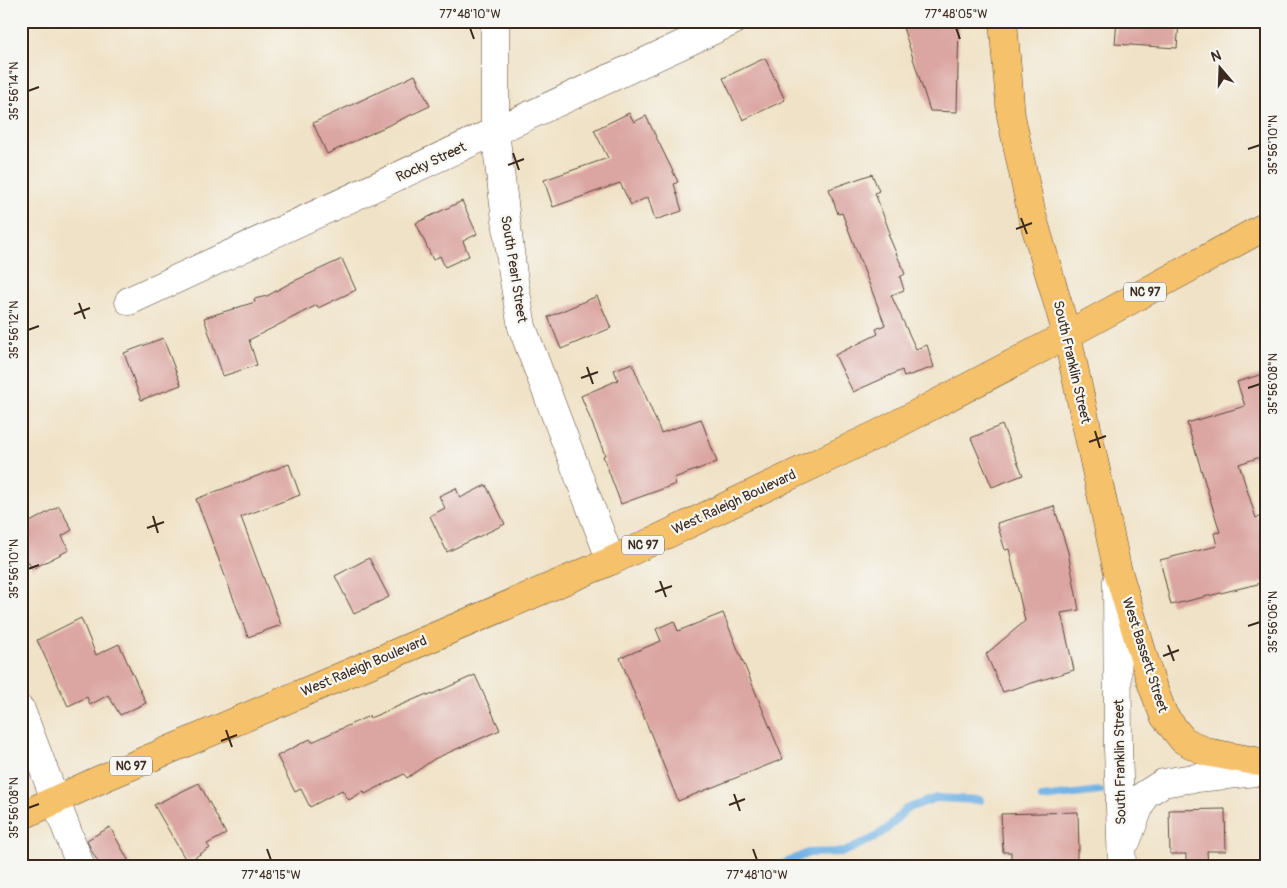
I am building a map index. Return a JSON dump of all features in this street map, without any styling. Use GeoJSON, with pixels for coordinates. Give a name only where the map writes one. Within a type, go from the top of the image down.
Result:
{"type":"FeatureCollection","features":[{"type":"Feature","properties":{"kind":"main road","name":"South Franklin Street"},"geometry":{"type":"LineString","coordinates":[[1003,21],[1011,116],[1032,215],[1068,335],[1117,568]]}},
{"type":"Feature","properties":{"kind":"main road","name":"West Raleigh Boulevard"},"geometry":{"type":"LineString","coordinates":[[21,816],[56,799],[611,561],[878,434],[1068,335],[1266,226]]}},
{"type":"Feature","properties":{"kind":"main road","name":"West Bassett Street"},"geometry":{"type":"LineString","coordinates":[[1117,568],[1152,685],[1164,716],[1183,740],[1206,752],[1266,763]]}},
{"type":"Feature","properties":{"kind":"street","name":"South Pearl Street"},"geometry":{"type":"LineString","coordinates":[[494,21],[495,132],[513,275],[522,327],[611,561]]}},
{"type":"Feature","properties":{"kind":"street","name":"Rocky Street"},"geometry":{"type":"LineString","coordinates":[[129,301],[733,21]]}},
{"type":"Feature","properties":{"kind":"street","name":"South Franklin Street"},"geometry":{"type":"LineString","coordinates":[[1117,568],[1118,748],[1122,861]]}},
{"type":"Feature","properties":{"kind":"street"},"geometry":{"type":"LineString","coordinates":[[21,710],[81,867]]}},
{"type":"Feature","properties":{"kind":"street","name":"South Franklin Street"},"geometry":{"type":"LineString","coordinates":[[1122,861],[1133,822],[1144,795],[1163,783],[1266,771]]}},
{"type":"Feature","properties":{"kind":"building"},"geometry":{"type":"Polygon","coordinates":[[[901,21],[959,21],[957,112],[930,111],[901,21]]]}},
{"type":"Feature","properties":{"kind":"building"},"geometry":{"type":"Polygon","coordinates":[[[1117,21],[1179,21],[1177,48],[1115,44],[1117,21]]]}},
{"type":"Feature","properties":{"kind":"building"},"geometry":{"type":"Polygon","coordinates":[[[765,58],[785,100],[743,120],[723,78],[765,58]]]}},
{"type":"Feature","properties":{"kind":"building"},"geometry":{"type":"Polygon","coordinates":[[[415,75],[430,106],[327,154],[313,123],[415,75]]]}},
{"type":"Feature","properties":{"kind":"building"},"geometry":{"type":"Polygon","coordinates":[[[629,113],[634,122],[646,116],[678,182],[674,184],[682,211],[655,220],[648,197],[631,205],[620,183],[553,207],[544,180],[608,158],[594,130],[629,113]]]}},
{"type":"Feature","properties":{"kind":"building"},"geometry":{"type":"Polygon","coordinates":[[[872,174],[879,191],[875,193],[890,233],[888,234],[905,274],[900,277],[904,290],[891,295],[916,349],[927,345],[934,367],[904,377],[902,370],[853,392],[835,355],[878,334],[876,329],[885,325],[842,213],[838,214],[829,189],[872,174]]]}},
{"type":"Feature","properties":{"kind":"building"},"geometry":{"type":"Polygon","coordinates":[[[462,201],[477,234],[463,241],[469,256],[445,267],[440,256],[433,260],[416,223],[462,201]]]}},
{"type":"Feature","properties":{"kind":"building"},"geometry":{"type":"Polygon","coordinates":[[[342,259],[356,290],[318,308],[317,305],[249,340],[257,365],[223,376],[204,318],[255,302],[254,299],[267,296],[342,259]]]}},
{"type":"Feature","properties":{"kind":"building"},"geometry":{"type":"Polygon","coordinates":[[[597,296],[611,328],[561,349],[548,317],[597,296]]]}},
{"type":"Feature","properties":{"kind":"building"},"geometry":{"type":"Polygon","coordinates":[[[163,338],[181,385],[141,400],[124,353],[163,338]]]}},
{"type":"Feature","properties":{"kind":"building"},"geometry":{"type":"Polygon","coordinates":[[[632,363],[661,433],[701,419],[717,462],[674,478],[676,484],[621,504],[603,456],[605,455],[581,396],[618,380],[614,370],[632,363]]]}},
{"type":"Feature","properties":{"kind":"building"},"geometry":{"type":"Polygon","coordinates":[[[1266,373],[1266,455],[1239,464],[1256,518],[1266,515],[1266,582],[1171,605],[1160,560],[1217,546],[1214,533],[1220,532],[1187,423],[1245,406],[1237,382],[1266,373]]]}},
{"type":"Feature","properties":{"kind":"building"},"geometry":{"type":"Polygon","coordinates":[[[1002,425],[1023,475],[992,487],[971,438],[1002,425]]]}},
{"type":"Feature","properties":{"kind":"building"},"geometry":{"type":"Polygon","coordinates":[[[289,464],[300,495],[241,517],[281,625],[248,637],[196,499],[289,464]]]}},
{"type":"Feature","properties":{"kind":"building"},"geometry":{"type":"Polygon","coordinates":[[[486,485],[505,524],[447,552],[430,516],[445,508],[439,496],[456,488],[460,498],[486,485]]]}},
{"type":"Feature","properties":{"kind":"building"},"geometry":{"type":"Polygon","coordinates":[[[59,506],[72,530],[62,536],[69,550],[32,569],[21,549],[21,527],[59,506]]]}},
{"type":"Feature","properties":{"kind":"building"},"geometry":{"type":"Polygon","coordinates":[[[1054,506],[1068,552],[1079,610],[1061,613],[1074,670],[1003,692],[986,654],[1025,621],[1009,549],[1005,550],[997,523],[1054,506]]]}},
{"type":"Feature","properties":{"kind":"building"},"geometry":{"type":"Polygon","coordinates":[[[369,558],[389,597],[354,614],[335,576],[369,558]]]}},
{"type":"Feature","properties":{"kind":"building"},"geometry":{"type":"Polygon","coordinates":[[[723,613],[783,759],[678,801],[620,658],[661,641],[656,629],[674,621],[678,631],[723,613]]]}},
{"type":"Feature","properties":{"kind":"building"},"geometry":{"type":"Polygon","coordinates":[[[81,618],[96,655],[119,644],[146,703],[120,715],[108,695],[90,705],[87,697],[68,706],[37,640],[81,618]]]}},
{"type":"Feature","properties":{"kind":"building"},"geometry":{"type":"Polygon","coordinates":[[[475,675],[500,730],[434,759],[407,778],[404,774],[365,794],[364,791],[349,800],[342,790],[310,807],[301,789],[295,792],[277,756],[310,739],[312,742],[369,716],[370,718],[427,694],[428,696],[475,675]]]}},
{"type":"Feature","properties":{"kind":"building"},"geometry":{"type":"Polygon","coordinates":[[[199,783],[226,834],[207,844],[210,848],[187,862],[154,805],[199,783]]]}},
{"type":"Feature","properties":{"kind":"building"},"geometry":{"type":"Polygon","coordinates":[[[1225,809],[1226,851],[1207,851],[1208,867],[1186,867],[1186,854],[1170,854],[1169,810],[1225,809]]]}},
{"type":"Feature","properties":{"kind":"building"},"geometry":{"type":"Polygon","coordinates":[[[1078,812],[1079,850],[1077,850],[1077,867],[1011,867],[1011,852],[1003,852],[1001,814],[1078,812]]]}},
{"type":"Feature","properties":{"kind":"building"},"geometry":{"type":"Polygon","coordinates":[[[110,827],[132,867],[101,867],[91,850],[87,840],[110,827]]]}},
{"type":"Feature","properties":{"kind":"waterway"},"geometry":{"type":"LineString","coordinates":[[1042,798],[1100,791]]}},
{"type":"Feature","properties":{"kind":"waterway"},"geometry":{"type":"LineString","coordinates":[[777,867],[808,853],[844,852],[874,838],[888,828],[906,809],[936,798],[980,800]]}}]}
